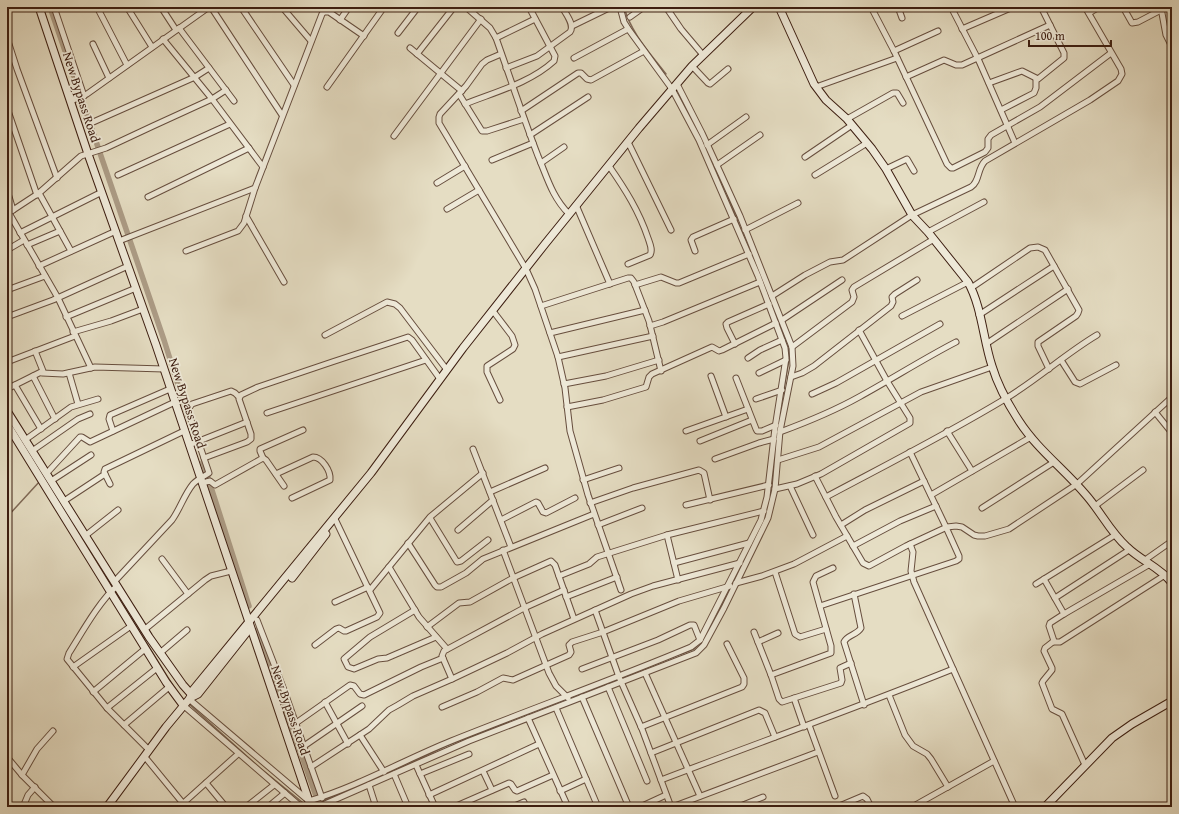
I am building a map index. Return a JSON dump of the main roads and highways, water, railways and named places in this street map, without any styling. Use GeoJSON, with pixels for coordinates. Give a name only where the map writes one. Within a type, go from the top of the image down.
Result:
{"type":"FeatureCollection","features":[{"type":"Feature","properties":{"kind":"waterway"},"geometry":{"type":"LineString","coordinates":[[50,7],[164,340],[188,416]]}},
{"type":"Feature","properties":{"kind":"waterway"},"geometry":{"type":"LineString","coordinates":[[624,7],[636,34],[666,74]]}},
{"type":"Feature","properties":{"kind":"waterway"},"geometry":{"type":"LineString","coordinates":[[681,98],[698,133]]}},
{"type":"Feature","properties":{"kind":"waterway"},"geometry":{"type":"LineString","coordinates":[[706,150],[727,194],[745,240]]}},
{"type":"Feature","properties":{"kind":"waterway"},"geometry":{"type":"LineString","coordinates":[[765,286],[777,316]]}},
{"type":"Feature","properties":{"kind":"waterway"},"geometry":{"type":"LineString","coordinates":[[778,320],[790,354],[780,411]]}},
{"type":"Feature","properties":{"kind":"waterway"},"geometry":{"type":"LineString","coordinates":[[7,418],[9,422]]}},
{"type":"Feature","properties":{"kind":"waterway"},"geometry":{"type":"LineString","coordinates":[[768,506],[774,468],[777,429]]}},
{"type":"Feature","properties":{"kind":"waterway"},"geometry":{"type":"LineString","coordinates":[[203,462],[249,606]]}},
{"type":"Feature","properties":{"kind":"waterway"},"geometry":{"type":"LineString","coordinates":[[37,466],[43,474]]}},
{"type":"Feature","properties":{"kind":"waterway"},"geometry":{"type":"LineString","coordinates":[[7,517],[40,481]]}},
{"type":"Feature","properties":{"kind":"waterway"},"geometry":{"type":"LineString","coordinates":[[47,481],[57,498]]}},
{"type":"Feature","properties":{"kind":"waterway"},"geometry":{"type":"LineString","coordinates":[[763,521],[767,510]]}},
{"type":"Feature","properties":{"kind":"waterway"},"geometry":{"type":"LineString","coordinates":[[704,637],[716,617],[757,534]]}},
{"type":"Feature","properties":{"kind":"waterway"},"geometry":{"type":"LineString","coordinates":[[106,578],[177,692]]}},
{"type":"Feature","properties":{"kind":"waterway"},"geometry":{"type":"LineString","coordinates":[[257,630],[320,807]]}},
{"type":"Feature","properties":{"kind":"waterway"},"geometry":{"type":"LineString","coordinates":[[681,654],[694,649],[701,642]]}},
{"type":"Feature","properties":{"kind":"waterway"},"geometry":{"type":"LineString","coordinates":[[621,678],[660,662]]}},
{"type":"Feature","properties":{"kind":"waterway"},"geometry":{"type":"LineString","coordinates":[[588,691],[618,679]]}},
{"type":"Feature","properties":{"kind":"waterway"},"geometry":{"type":"LineString","coordinates":[[189,704],[260,768],[307,806]]}},
{"type":"Feature","properties":{"kind":"waterway"},"geometry":{"type":"LineString","coordinates":[[351,788],[398,769],[448,745],[509,721]]}},
{"type":"Feature","properties":{"kind":"waterway"},"geometry":{"type":"LineString","coordinates":[[322,801],[346,791]]}}]}
